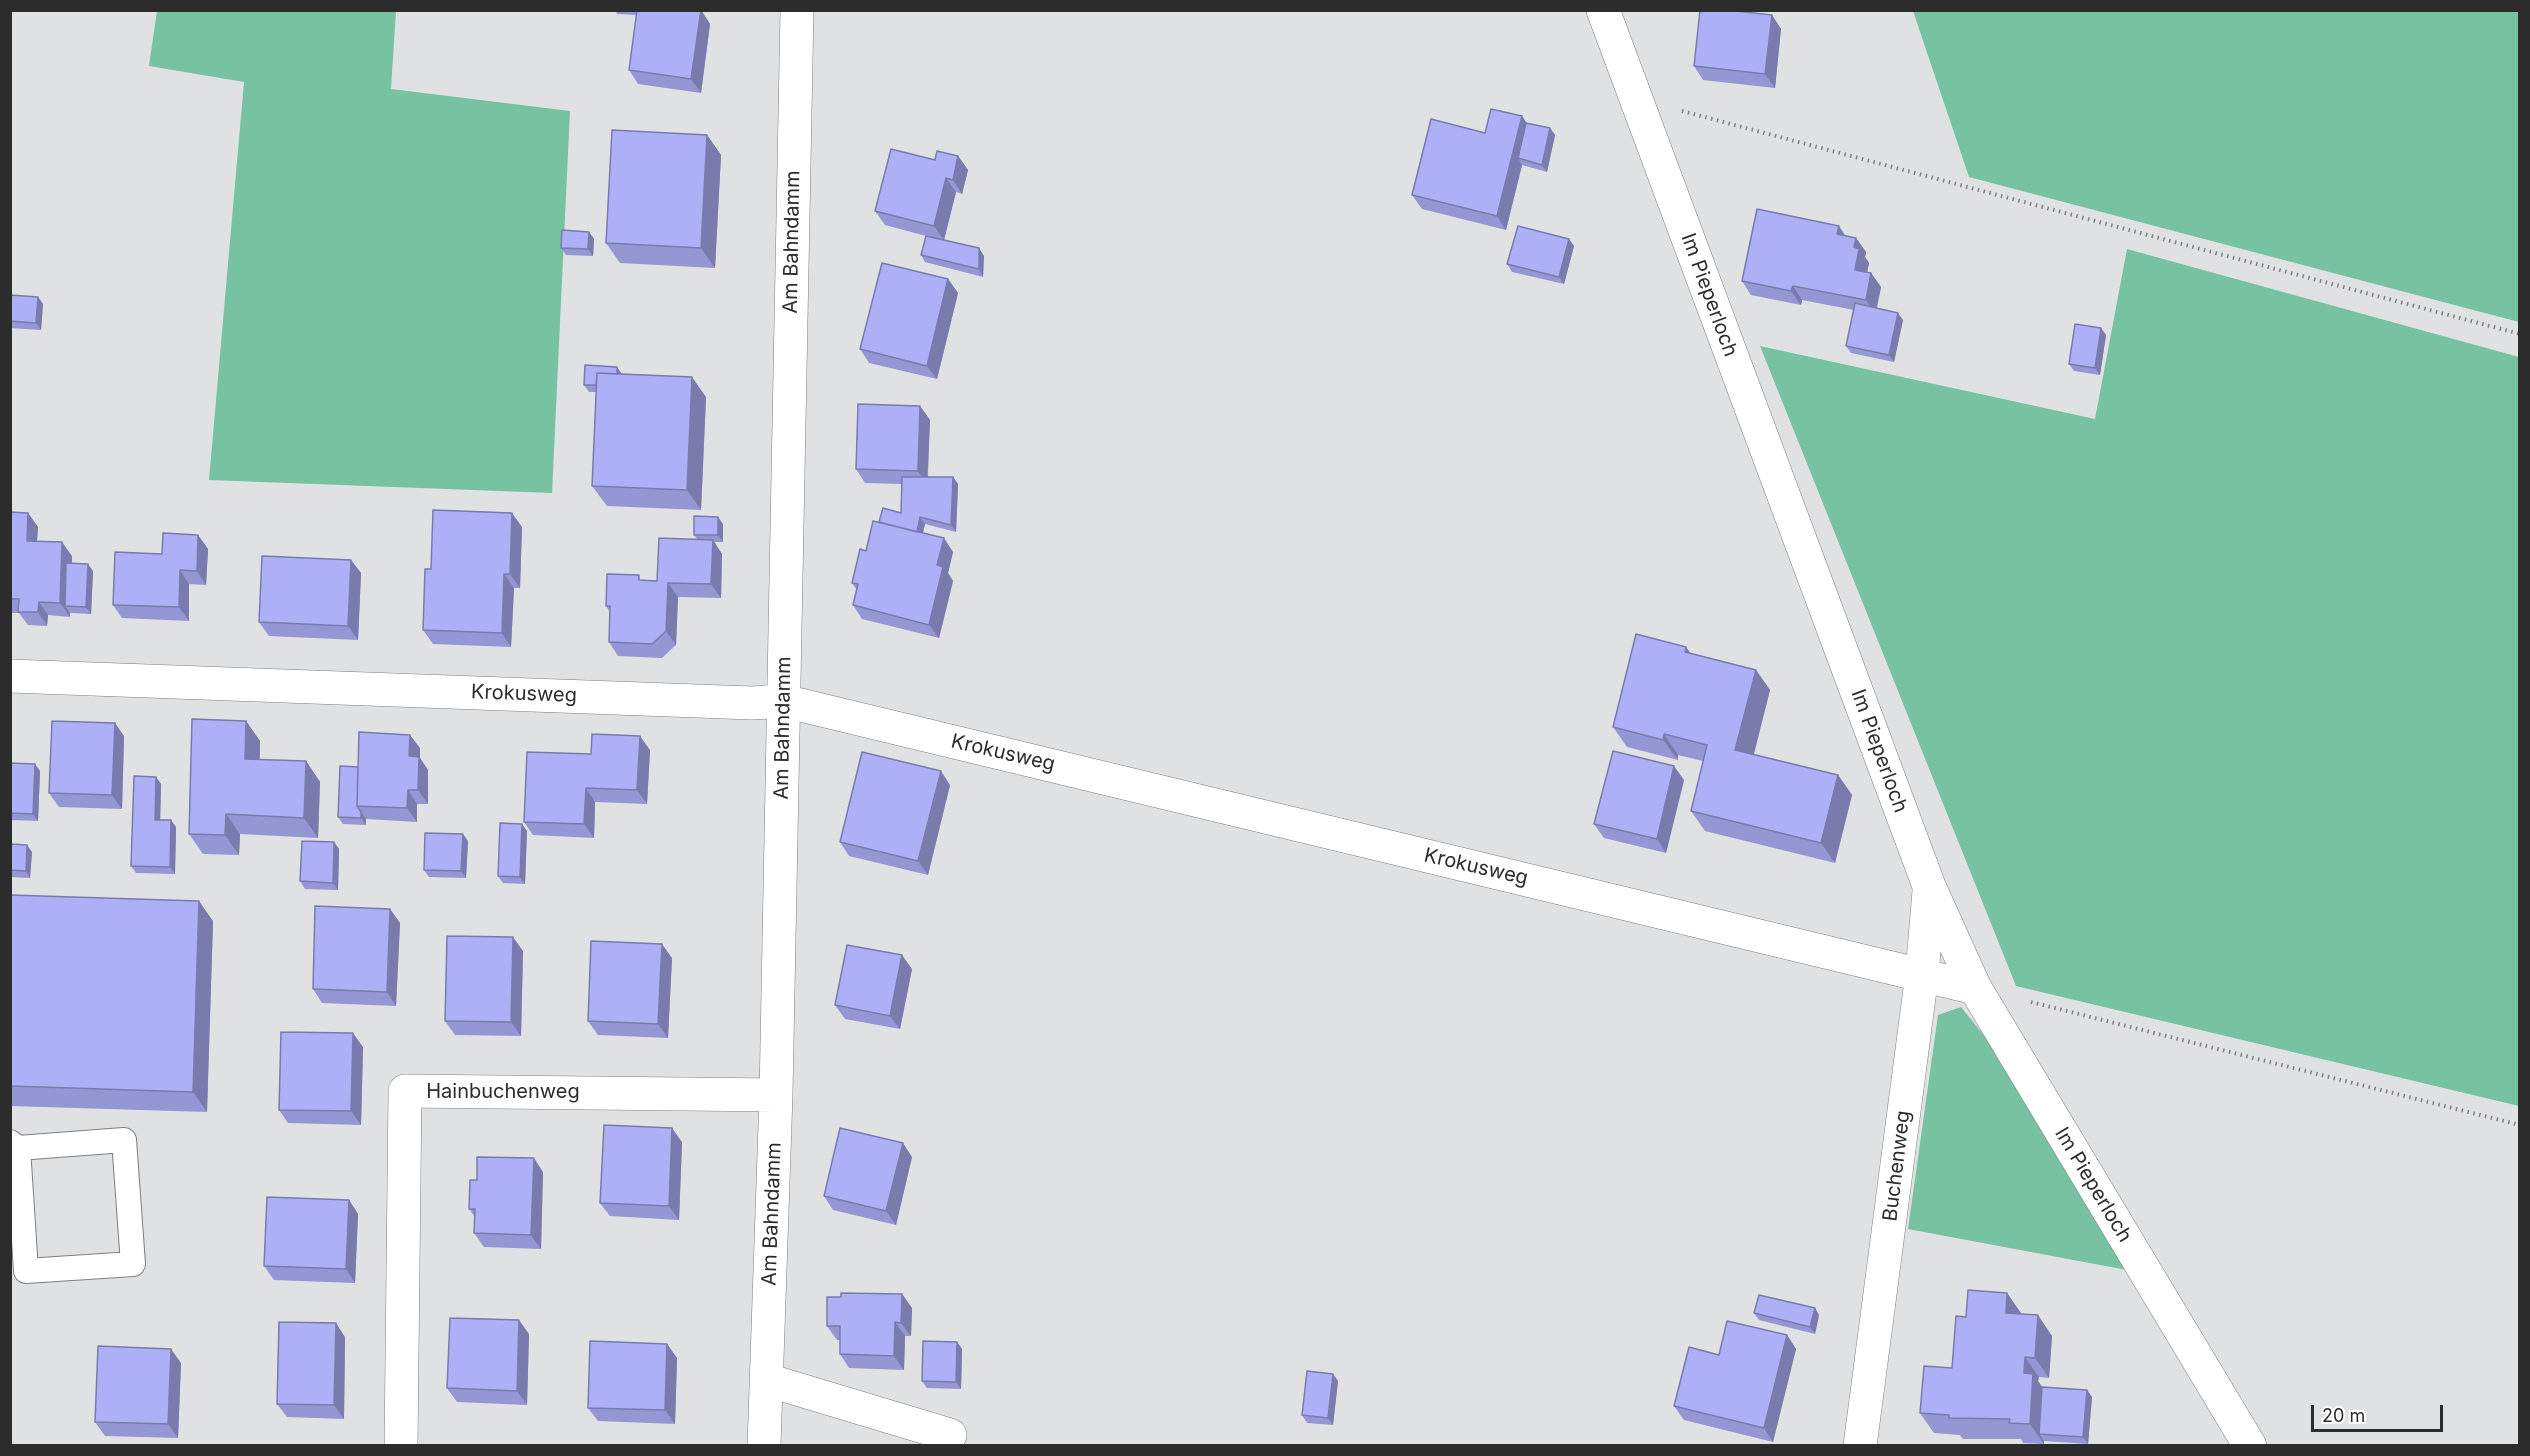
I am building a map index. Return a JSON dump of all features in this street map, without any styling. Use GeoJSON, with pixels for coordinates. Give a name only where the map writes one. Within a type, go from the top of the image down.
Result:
{"type":"FeatureCollection","features":[{"type":"Feature","properties":{"kind":"street","name":"Am Bahndamm"},"geometry":{"type":"LineString","coordinates":[[764,1446],[776,1095],[797,10]]}},
{"type":"Feature","properties":{"kind":"street","name":"Im Pieperloch"},"geometry":{"type":"LineString","coordinates":[[1603,10],[1929,886],[1975,988],[2250,1446]]}},
{"type":"Feature","properties":{"kind":"street","name":"Krokusweg"},"geometry":{"type":"LineString","coordinates":[[10,676],[728,702],[784,701],[1975,988]]}},
{"type":"Feature","properties":{"kind":"street","name":"Buchenweg"},"geometry":{"type":"LineString","coordinates":[[1860,1446],[1922,974],[1929,886]]}},
{"type":"Feature","properties":{"kind":"street","name":"Hainbuchenweg"},"geometry":{"type":"LineString","coordinates":[[401,1446],[405,1091],[776,1095]]}},
{"type":"Feature","properties":{"kind":"street"},"geometry":{"type":"LineString","coordinates":[[767,1380],[950,1435]]}},
{"type":"Feature","properties":{"kind":"lane"},"geometry":{"type":"LineString","coordinates":[[124,1140],[133,1264],[26,1271],[14,1145],[124,1140]]}},
{"type":"Feature","properties":{"kind":"path"},"geometry":{"type":"LineString","coordinates":[[1635,99],[2520,334]]}},
{"type":"Feature","properties":{"kind":"path"},"geometry":{"type":"LineString","coordinates":[[1975,988],[2520,1125]]}},
{"type":"Feature","properties":{"kind":"green space"},"geometry":{"type":"Polygon","coordinates":[[[157,11],[396,11],[391,89],[570,111],[552,493],[209,480],[244,82],[149,66],[157,11]]]}},
{"type":"Feature","properties":{"kind":"green space"},"geometry":{"type":"Polygon","coordinates":[[[1913,11],[2519,11],[2519,322],[1969,177],[1913,11]]]}},
{"type":"Feature","properties":{"kind":"green space"},"geometry":{"type":"Polygon","coordinates":[[[2127,249],[2519,357],[2519,1106],[2016,986],[1760,346],[2095,419],[2127,249]]]}},
{"type":"Feature","properties":{"kind":"green space"},"geometry":{"type":"Polygon","coordinates":[[[1961,1007],[1990,1043],[2127,1270],[1908,1229],[1938,1015],[1961,1007]]]}},
{"type":"Feature","properties":{"kind":"building"},"geometry":{"type":"Polygon","coordinates":[[[637,10],[701,10],[691,79],[629,70],[637,10]]]}},
{"type":"Feature","properties":{"kind":"building"},"geometry":{"type":"Polygon","coordinates":[[[1700,10],[1727,10],[1772,15],[1765,74],[1694,66],[1700,10]]]}},
{"type":"Feature","properties":{"kind":"building"},"geometry":{"type":"Polygon","coordinates":[[[1491,109],[1522,116],[1497,216],[1412,195],[1431,119],[1485,133],[1491,109]]]}},
{"type":"Feature","properties":{"kind":"building"},"geometry":{"type":"Polygon","coordinates":[[[1526,123],[1550,128],[1542,165],[1518,158],[1526,123]]]}},
{"type":"Feature","properties":{"kind":"building"},"geometry":{"type":"Polygon","coordinates":[[[612,130],[707,135],[701,248],[606,243],[612,130]]]}},
{"type":"Feature","properties":{"kind":"building"},"geometry":{"type":"Polygon","coordinates":[[[891,149],[935,160],[937,151],[958,156],[953,180],[946,178],[934,226],[875,211],[891,149]]]}},
{"type":"Feature","properties":{"kind":"building"},"geometry":{"type":"Polygon","coordinates":[[[1757,209],[1839,226],[1837,234],[1856,238],[1854,247],[1859,249],[1855,270],[1871,273],[1866,300],[1793,286],[1791,291],[1742,281],[1757,209]]]}},
{"type":"Feature","properties":{"kind":"building"},"geometry":{"type":"Polygon","coordinates":[[[1518,226],[1569,239],[1559,277],[1507,264],[1518,226]]]}},
{"type":"Feature","properties":{"kind":"building"},"geometry":{"type":"Polygon","coordinates":[[[562,230],[589,232],[588,249],[561,248],[562,230]]]}},
{"type":"Feature","properties":{"kind":"building"},"geometry":{"type":"Polygon","coordinates":[[[926,236],[979,248],[979,269],[921,255],[926,236]]]}},
{"type":"Feature","properties":{"kind":"building"},"geometry":{"type":"Polygon","coordinates":[[[882,263],[948,279],[927,366],[860,349],[882,263]]]}},
{"type":"Feature","properties":{"kind":"building"},"geometry":{"type":"Polygon","coordinates":[[[10,295],[38,297],[36,323],[10,321],[10,295]]]}},
{"type":"Feature","properties":{"kind":"building"},"geometry":{"type":"Polygon","coordinates":[[[1855,303],[1898,313],[1889,355],[1846,346],[1855,303]]]}},
{"type":"Feature","properties":{"kind":"building"},"geometry":{"type":"Polygon","coordinates":[[[2075,324],[2101,328],[2095,368],[2069,364],[2075,324]]]}},
{"type":"Feature","properties":{"kind":"building"},"geometry":{"type":"Polygon","coordinates":[[[585,365],[617,367],[617,374],[597,373],[596,385],[584,385],[585,365]]]}},
{"type":"Feature","properties":{"kind":"building"},"geometry":{"type":"Polygon","coordinates":[[[597,373],[692,377],[687,490],[592,486],[597,373]]]}},
{"type":"Feature","properties":{"kind":"building"},"geometry":{"type":"Polygon","coordinates":[[[858,404],[920,406],[918,471],[856,469],[858,404]]]}},
{"type":"Feature","properties":{"kind":"building"},"geometry":{"type":"Polygon","coordinates":[[[902,477],[953,477],[951,525],[920,517],[917,532],[879,522],[883,508],[901,513],[902,477]]]}},
{"type":"Feature","properties":{"kind":"building"},"geometry":{"type":"Polygon","coordinates":[[[433,510],[512,513],[510,574],[504,574],[502,633],[423,630],[425,569],[431,569],[433,510]]]}},
{"type":"Feature","properties":{"kind":"building"},"geometry":{"type":"Polygon","coordinates":[[[10,512],[28,513],[27,541],[62,542],[60,603],[39,602],[38,612],[18,612],[19,599],[10,599],[10,512]]]}},
{"type":"Feature","properties":{"kind":"building"},"geometry":{"type":"Polygon","coordinates":[[[694,516],[718,517],[718,535],[694,535],[694,516]]]}},
{"type":"Feature","properties":{"kind":"building"},"geometry":{"type":"Polygon","coordinates":[[[873,521],[944,538],[937,565],[943,567],[929,625],[853,605],[858,584],[852,583],[860,549],[866,551],[873,521]]]}},
{"type":"Feature","properties":{"kind":"building"},"geometry":{"type":"Polygon","coordinates":[[[163,533],[198,535],[197,571],[180,570],[179,607],[113,605],[115,552],[162,554],[163,533]]]}},
{"type":"Feature","properties":{"kind":"building"},"geometry":{"type":"Polygon","coordinates":[[[659,538],[713,540],[711,584],[668,583],[666,631],[652,644],[609,642],[610,606],[606,606],[607,574],[639,575],[639,580],[657,581],[659,538]]]}},
{"type":"Feature","properties":{"kind":"building"},"geometry":{"type":"Polygon","coordinates":[[[262,556],[351,560],[348,626],[259,622],[262,556]]]}},
{"type":"Feature","properties":{"kind":"building"},"geometry":{"type":"Polygon","coordinates":[[[66,563],[88,564],[86,607],[65,606],[66,563]]]}},
{"type":"Feature","properties":{"kind":"building"},"geometry":{"type":"Polygon","coordinates":[[[1636,634],[1686,647],[1685,652],[1756,670],[1735,750],[1838,775],[1821,843],[1691,811],[1707,745],[1664,734],[1663,740],[1613,727],[1636,634]]]}},
{"type":"Feature","properties":{"kind":"building"},"geometry":{"type":"Polygon","coordinates":[[[192,719],[246,721],[245,759],[306,761],[304,818],[226,814],[225,835],[189,834],[192,719]]]}},
{"type":"Feature","properties":{"kind":"building"},"geometry":{"type":"Polygon","coordinates":[[[52,721],[115,723],[112,795],[49,793],[52,721]]]}},
{"type":"Feature","properties":{"kind":"building"},"geometry":{"type":"Polygon","coordinates":[[[359,732],[410,735],[409,756],[419,757],[418,790],[408,790],[407,808],[357,806],[359,732]]]}},
{"type":"Feature","properties":{"kind":"building"},"geometry":{"type":"Polygon","coordinates":[[[592,734],[640,736],[637,790],[586,788],[584,824],[524,822],[527,752],[591,754],[592,734]]]}},
{"type":"Feature","properties":{"kind":"building"},"geometry":{"type":"Polygon","coordinates":[[[1613,751],[1674,766],[1657,839],[1594,824],[1613,751]]]}},
{"type":"Feature","properties":{"kind":"building"},"geometry":{"type":"Polygon","coordinates":[[[862,752],[941,771],[918,861],[840,842],[862,752]]]}},
{"type":"Feature","properties":{"kind":"building"},"geometry":{"type":"Polygon","coordinates":[[[10,763],[35,764],[33,814],[10,813],[10,763]]]}},
{"type":"Feature","properties":{"kind":"building"},"geometry":{"type":"Polygon","coordinates":[[[340,766],[358,767],[357,806],[361,812],[361,818],[338,817],[340,766]]]}},
{"type":"Feature","properties":{"kind":"building"},"geometry":{"type":"Polygon","coordinates":[[[134,776],[156,777],[155,820],[171,820],[170,867],[131,866],[134,776]]]}},
{"type":"Feature","properties":{"kind":"building"},"geometry":{"type":"Polygon","coordinates":[[[500,823],[522,824],[520,877],[498,876],[500,823]]]}},
{"type":"Feature","properties":{"kind":"building"},"geometry":{"type":"Polygon","coordinates":[[[425,833],[463,834],[461,871],[424,870],[425,833]]]}},
{"type":"Feature","properties":{"kind":"building"},"geometry":{"type":"Polygon","coordinates":[[[302,841],[334,842],[333,883],[300,881],[302,841]]]}},
{"type":"Feature","properties":{"kind":"building"},"geometry":{"type":"Polygon","coordinates":[[[10,844],[27,845],[26,871],[10,870],[10,844]]]}},
{"type":"Feature","properties":{"kind":"building"},"geometry":{"type":"Polygon","coordinates":[[[10,895],[199,901],[193,1092],[10,1086],[10,895]]]}},
{"type":"Feature","properties":{"kind":"building"},"geometry":{"type":"Polygon","coordinates":[[[315,906],[390,909],[387,992],[313,989],[315,906]]]}},
{"type":"Feature","properties":{"kind":"building"},"geometry":{"type":"Polygon","coordinates":[[[447,936],[513,937],[511,1022],[445,1021],[447,936]]]}},
{"type":"Feature","properties":{"kind":"building"},"geometry":{"type":"Polygon","coordinates":[[[591,941],[662,944],[658,1024],[588,1021],[591,941]]]}},
{"type":"Feature","properties":{"kind":"building"},"geometry":{"type":"Polygon","coordinates":[[[847,945],[902,955],[890,1016],[835,1005],[847,945]]]}},
{"type":"Feature","properties":{"kind":"building"},"geometry":{"type":"Polygon","coordinates":[[[281,1032],[353,1033],[351,1111],[279,1110],[281,1032]]]}},
{"type":"Feature","properties":{"kind":"building"},"geometry":{"type":"Polygon","coordinates":[[[604,1125],[672,1128],[669,1206],[600,1203],[604,1125]]]}},
{"type":"Feature","properties":{"kind":"building"},"geometry":{"type":"Polygon","coordinates":[[[840,1128],[903,1143],[886,1211],[824,1196],[840,1128]]]}},
{"type":"Feature","properties":{"kind":"building"},"geometry":{"type":"Polygon","coordinates":[[[477,1157],[534,1158],[531,1235],[474,1233],[475,1209],[469,1209],[470,1180],[477,1180],[477,1157]]]}},
{"type":"Feature","properties":{"kind":"building"},"geometry":{"type":"Polygon","coordinates":[[[267,1197],[349,1200],[346,1269],[264,1266],[267,1197]]]}},
{"type":"Feature","properties":{"kind":"building"},"geometry":{"type":"Polygon","coordinates":[[[1968,1290],[2007,1293],[2006,1313],[2038,1315],[2035,1358],[2025,1357],[2024,1373],[2033,1374],[2030,1424],[2009,1423],[2010,1419],[1949,1418],[1949,1415],[1920,1413],[1924,1366],[1952,1368],[1956,1316],[1966,1317],[1968,1290]]]}},
{"type":"Feature","properties":{"kind":"building"},"geometry":{"type":"Polygon","coordinates":[[[841,1293],[902,1294],[901,1323],[895,1322],[894,1356],[840,1354],[840,1326],[827,1326],[827,1297],[841,1297],[841,1293]]]}},
{"type":"Feature","properties":{"kind":"building"},"geometry":{"type":"Polygon","coordinates":[[[1759,1295],[1815,1308],[1810,1327],[1754,1313],[1759,1295]]]}},
{"type":"Feature","properties":{"kind":"building"},"geometry":{"type":"Polygon","coordinates":[[[450,1318],[519,1320],[517,1391],[447,1388],[450,1318]]]}},
{"type":"Feature","properties":{"kind":"building"},"geometry":{"type":"Polygon","coordinates":[[[1727,1321],[1787,1335],[1764,1428],[1674,1406],[1689,1347],[1719,1355],[1727,1321]]]}},
{"type":"Feature","properties":{"kind":"building"},"geometry":{"type":"Polygon","coordinates":[[[279,1322],[336,1323],[334,1405],[277,1404],[279,1322]]]}},
{"type":"Feature","properties":{"kind":"building"},"geometry":{"type":"Polygon","coordinates":[[[590,1341],[667,1344],[665,1410],[588,1408],[590,1341]]]}},
{"type":"Feature","properties":{"kind":"building"},"geometry":{"type":"Polygon","coordinates":[[[923,1341],[957,1342],[956,1382],[922,1381],[923,1341]]]}},
{"type":"Feature","properties":{"kind":"building"},"geometry":{"type":"Polygon","coordinates":[[[98,1346],[171,1349],[168,1424],[95,1422],[98,1346]]]}},
{"type":"Feature","properties":{"kind":"building"},"geometry":{"type":"Polygon","coordinates":[[[1307,1371],[1333,1374],[1328,1418],[1302,1415],[1307,1371]]]}},
{"type":"Feature","properties":{"kind":"building"},"geometry":{"type":"Polygon","coordinates":[[[2042,1387],[2087,1390],[2083,1437],[2039,1434],[2042,1387]]]}}]}
